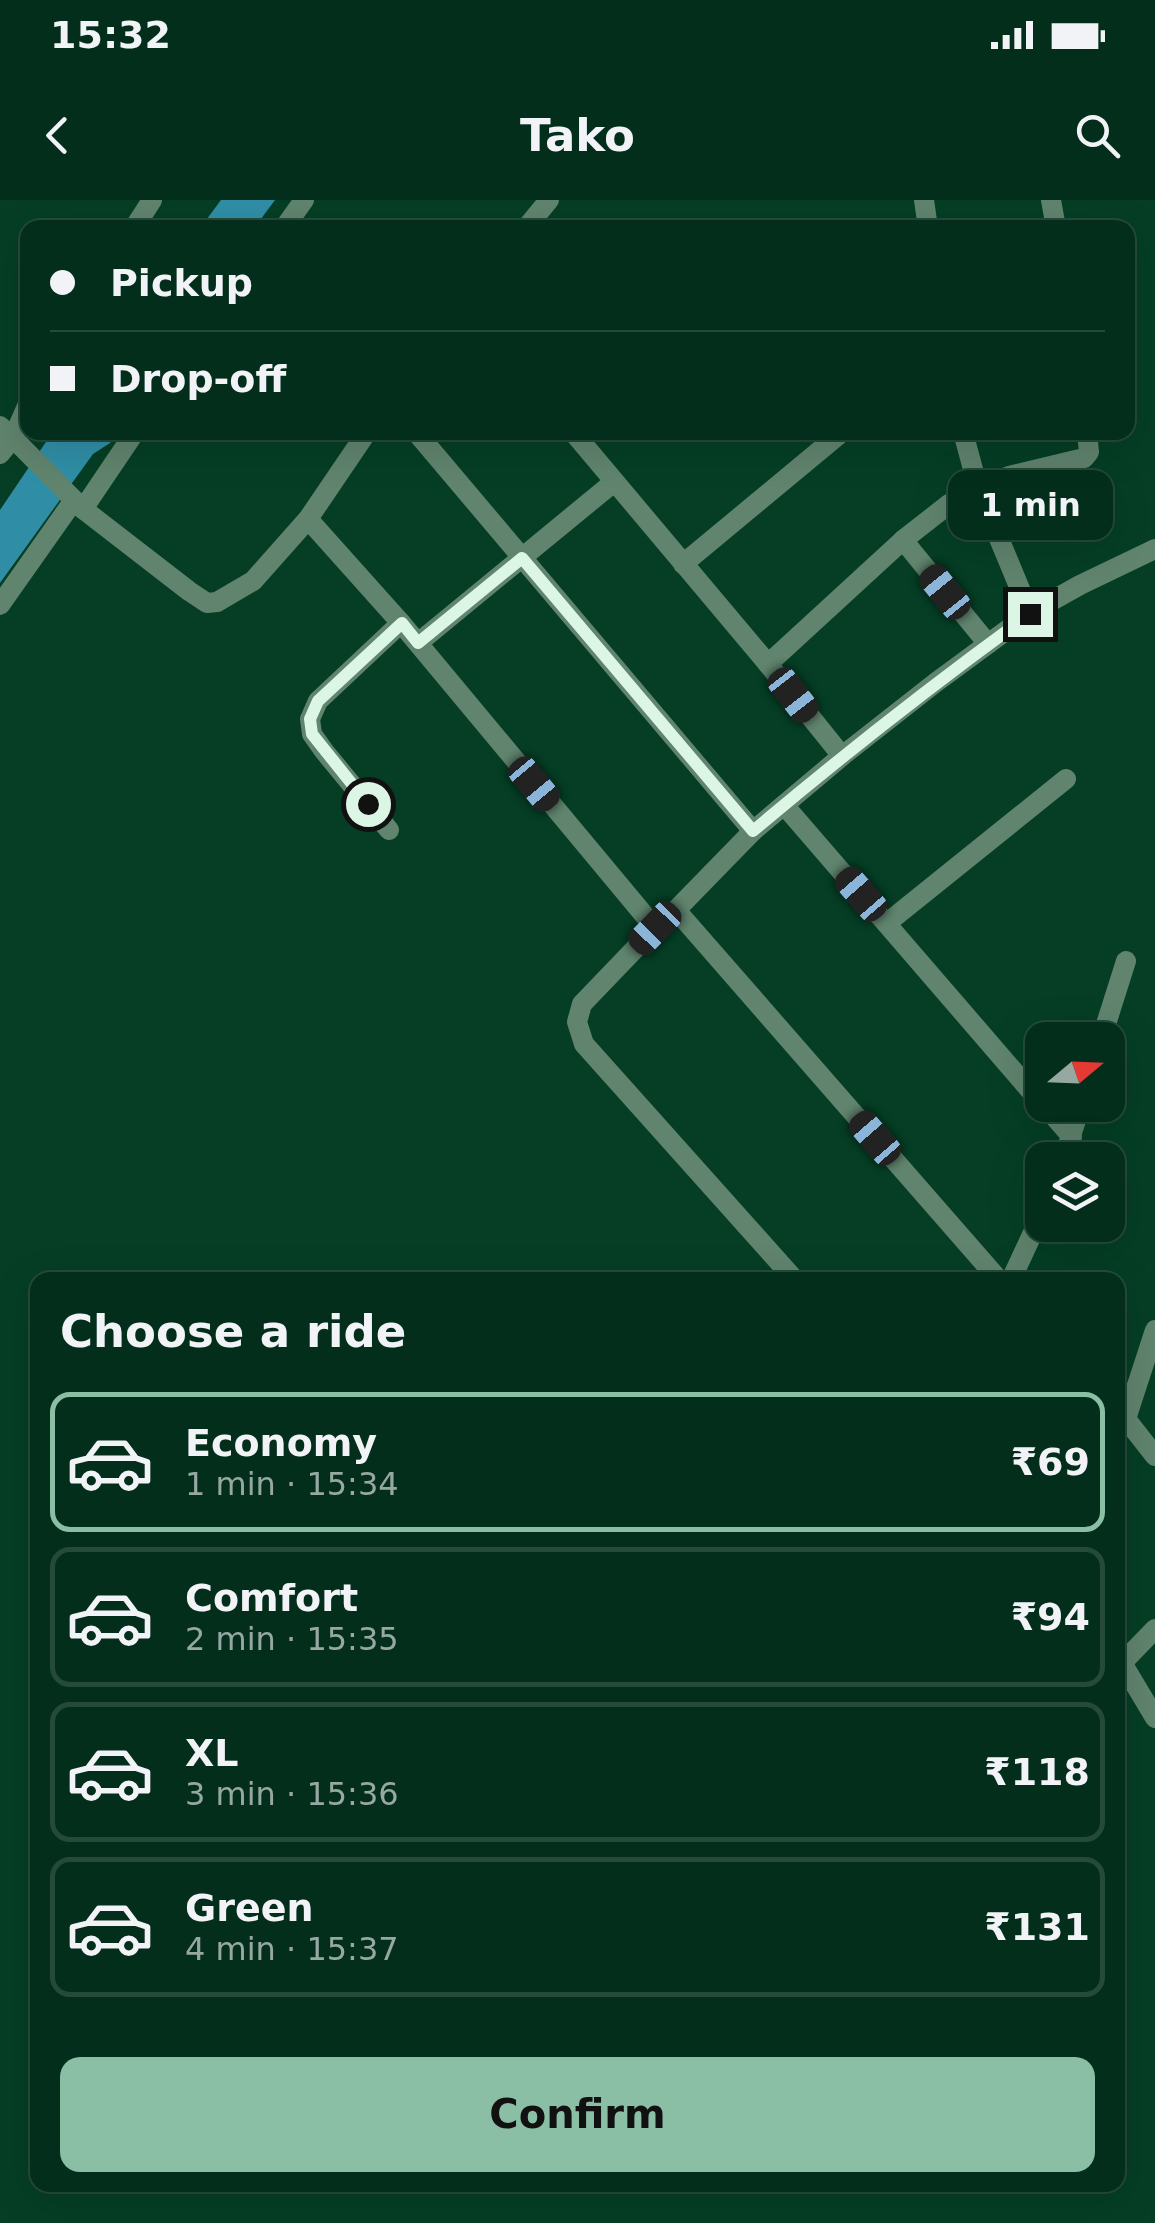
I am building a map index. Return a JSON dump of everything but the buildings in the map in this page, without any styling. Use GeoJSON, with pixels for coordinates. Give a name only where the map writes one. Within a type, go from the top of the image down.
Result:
{"type":"FeatureCollection","features":[{"type":"Feature","properties":{"kind":"street"},"geometry":{"type":"LineString","coordinates":[[533,220],[549,200]]}},
{"type":"Feature","properties":{"kind":"street"},"geometry":{"type":"LineString","coordinates":[[0,605],[129,440]]}},
{"type":"Feature","properties":{"kind":"street"},"geometry":{"type":"LineString","coordinates":[[9,441],[78,505],[207,603],[217,602],[253,581],[308,519],[362,440]]}},
{"type":"Feature","properties":{"kind":"street"},"geometry":{"type":"LineString","coordinates":[[423,440],[753,831]]}},
{"type":"Feature","properties":{"kind":"street"},"geometry":{"type":"LineString","coordinates":[[580,440],[842,756]]}},
{"type":"Feature","properties":{"kind":"street"},"geometry":{"type":"LineString","coordinates":[[683,564],[832,440]]}},
{"type":"Feature","properties":{"kind":"street"},"geometry":{"type":"LineString","coordinates":[[965,440],[978,488],[1030,614]]}},
{"type":"Feature","properties":{"kind":"street"},"geometry":{"type":"LineString","coordinates":[[768,664],[903,540],[949,504],[1009,476],[1084,458],[1090,452],[1088,440]]}},
{"type":"Feature","properties":{"kind":"street"},"geometry":{"type":"LineString","coordinates":[[418,643],[614,482]]}},
{"type":"Feature","properties":{"kind":"street"},"geometry":{"type":"LineString","coordinates":[[308,519],[402,623],[655,928]]}},
{"type":"Feature","properties":{"kind":"street"},"geometry":{"type":"LineString","coordinates":[[903,540],[988,644]]}},
{"type":"Feature","properties":{"kind":"street"},"geometry":{"type":"LineString","coordinates":[[788,1272],[584,1044],[577,1022],[582,1004],[753,831],[842,756],[1030,614],[1155,549]]}},
{"type":"Feature","properties":{"kind":"street"},"geometry":{"type":"LineString","coordinates":[[389,830],[324,751],[312,734],[310,719],[318,701],[402,623]]}},
{"type":"Feature","properties":{"kind":"street"},"geometry":{"type":"LineString","coordinates":[[886,924],[1066,779]]}},
{"type":"Feature","properties":{"kind":"street"},"geometry":{"type":"LineString","coordinates":[[784,805],[1025,1083]]}},
{"type":"Feature","properties":{"kind":"street"},"geometry":{"type":"LineString","coordinates":[[676,910],[993,1272]]}},
{"type":"Feature","properties":{"kind":"street"},"geometry":{"type":"LineString","coordinates":[[1107,1022],[1126,960]]}},
{"type":"Feature","properties":{"kind":"street"},"geometry":{"type":"LineString","coordinates":[[1058,1122],[1072,1138]]}},
{"type":"Feature","properties":{"kind":"street"},"geometry":{"type":"LineString","coordinates":[[1070,1142],[1076,1122]]}},
{"type":"Feature","properties":{"kind":"street"},"geometry":{"type":"LineString","coordinates":[[1015,1272],[1028,1242]]}},
{"type":"Feature","properties":{"kind":"street"},"geometry":{"type":"LineString","coordinates":[[1125,1406],[1155,1330]]}},
{"type":"Feature","properties":{"kind":"street"},"geometry":{"type":"LineString","coordinates":[[1125,1418],[1155,1456]]}},
{"type":"Feature","properties":{"kind":"street"},"geometry":{"type":"LineString","coordinates":[[1125,1655],[1155,1629]]}},
{"type":"Feature","properties":{"kind":"street"},"geometry":{"type":"LineString","coordinates":[[1125,1667],[1155,1718]]}},
{"type":"Feature","properties":{"kind":"water"},"geometry":{"type":"Polygon","coordinates":[[[221,200],[275,200],[260,220],[206,220],[221,200]]]}},
{"type":"Feature","properties":{"kind":"water"},"geometry":{"type":"Polygon","coordinates":[[[47,440],[112,440],[93,454],[0,583],[0,510],[47,440]]]}},
{"type":"Feature","properties":{"kind":"route"},"geometry":{"type":"LineString","coordinates":[[368,804],[312,734],[310,719],[318,701],[402,623],[418,643],[522,558],[753,831],[935,683],[1030,614]]}}]}
